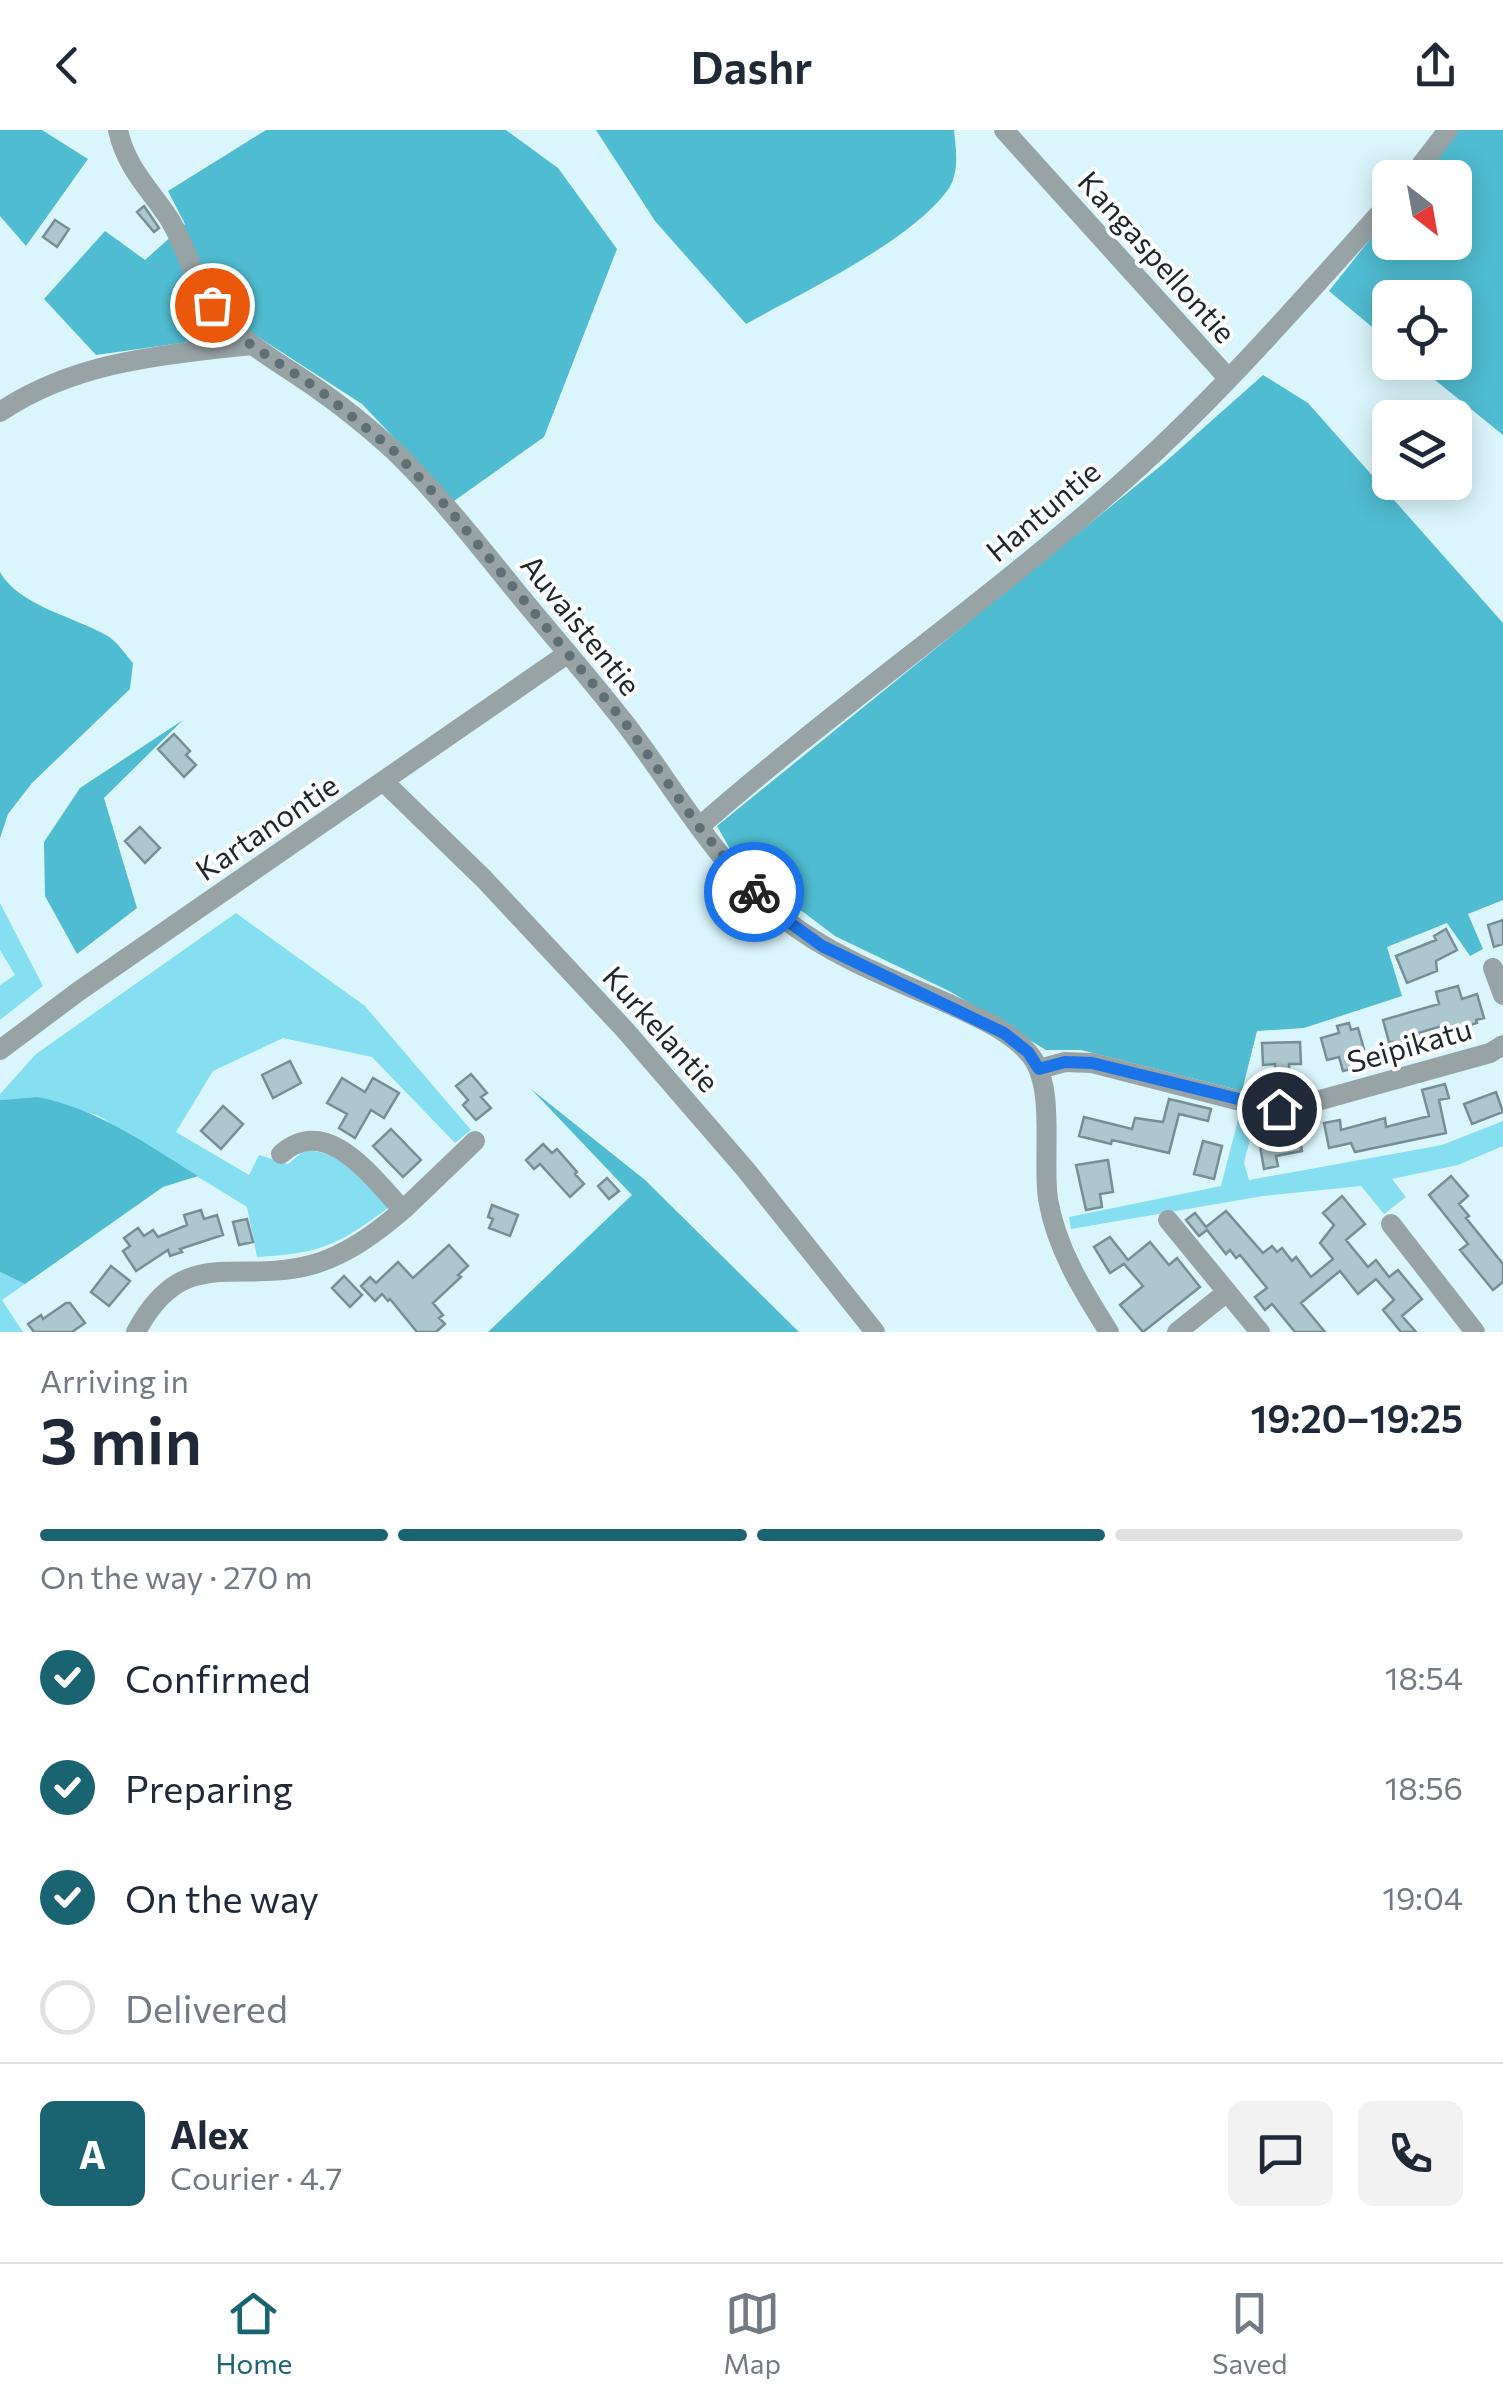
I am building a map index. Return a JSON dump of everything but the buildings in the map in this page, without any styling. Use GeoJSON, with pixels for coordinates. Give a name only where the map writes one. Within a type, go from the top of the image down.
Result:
{"type":"FeatureCollection","features":[{"type":"Feature","properties":{"kind":"street","name":"Auvaistentie"},"geometry":{"type":"LineString","coordinates":[[118,130],[124,154],[176,229],[196,280],[212,305],[251,345],[318,389],[392,449],[447,507],[626,724],[699,827],[744,882],[822,946],[1004,1033],[1028,1052],[1039,1069]]}},
{"type":"Feature","properties":{"kind":"street","name":"Kangaspellontie"},"geometry":{"type":"LineString","coordinates":[[1004,130],[1228,378]]}},
{"type":"Feature","properties":{"kind":"street"},"geometry":{"type":"LineString","coordinates":[[1424,160],[1448,130]]}},
{"type":"Feature","properties":{"kind":"street","name":"Hantuntie"},"geometry":{"type":"LineString","coordinates":[[699,827],[1048,546],[1167,442],[1372,222]]}},
{"type":"Feature","properties":{"kind":"street"},"geometry":{"type":"LineString","coordinates":[[0,412],[90,368],[137,358],[251,345]]}},
{"type":"Feature","properties":{"kind":"street","name":"Kartanontie"},"geometry":{"type":"LineString","coordinates":[[0,1050],[567,654]]}},
{"type":"Feature","properties":{"kind":"street","name":"Kurkelantie"},"geometry":{"type":"LineString","coordinates":[[384,782],[484,879],[625,1030],[746,1170],[875,1332]]}},
{"type":"Feature","properties":{"kind":"street","name":"Seipikatu"},"geometry":{"type":"LineString","coordinates":[[1493,968],[1503,995]]}},
{"type":"Feature","properties":{"kind":"street","name":"Seipikatu"},"geometry":{"type":"LineString","coordinates":[[1039,1069],[1065,1062],[1092,1063],[1260,1106],[1288,1109],[1490,1052],[1503,1045]]}},
{"type":"Feature","properties":{"kind":"street"},"geometry":{"type":"LineString","coordinates":[[1039,1069],[1044,1092],[1046,1184],[1052,1218],[1071,1267],[1109,1332]]}},
{"type":"Feature","properties":{"kind":"street"},"geometry":{"type":"LineString","coordinates":[[281,1154],[292,1144],[328,1142],[350,1156],[403,1210]]}},
{"type":"Feature","properties":{"kind":"street"},"geometry":{"type":"LineString","coordinates":[[136,1332],[162,1293],[188,1278],[221,1270],[282,1269],[318,1262],[352,1248],[403,1210],[475,1142]]}},
{"type":"Feature","properties":{"kind":"street"},"geometry":{"type":"LineString","coordinates":[[1168,1220],[1260,1332]]}},
{"type":"Feature","properties":{"kind":"street"},"geometry":{"type":"LineString","coordinates":[[1391,1224],[1475,1332]]}},
{"type":"Feature","properties":{"kind":"street"},"geometry":{"type":"LineString","coordinates":[[1177,1332],[1227,1292]]}},
{"type":"Feature","properties":{"kind":"shaded area"},"geometry":{"type":"Polygon","coordinates":[[[0,130],[42,130],[88,159],[26,246],[0,216],[0,130]]]}},
{"type":"Feature","properties":{"kind":"shaded area"},"geometry":{"type":"Polygon","coordinates":[[[266,130],[506,130],[558,168],[617,249],[544,437],[454,501],[362,404],[252,333],[96,355],[44,299],[105,231],[145,260],[185,224],[168,191],[266,130]]]}},
{"type":"Feature","properties":{"kind":"shaded area"},"geometry":{"type":"Polygon","coordinates":[[[596,130],[954,130],[955,170],[947,191],[907,229],[853,265],[746,324],[655,221],[596,130]]]}},
{"type":"Feature","properties":{"kind":"shaded area"},"geometry":{"type":"Polygon","coordinates":[[[1457,130],[1503,130],[1503,435],[1472,410],[1472,400],[1460,400],[1435,380],[1472,380],[1472,280],[1372,280],[1372,327],[1329,291],[1372,237],[1372,260],[1472,260],[1472,160],[1433,160],[1457,130]]]}},
{"type":"Feature","properties":{"kind":"shaded area"},"geometry":{"type":"Polygon","coordinates":[[[1263,375],[1308,403],[1372,475],[1372,500],[1394,500],[1503,623],[1503,900],[1468,914],[1483,949],[1470,956],[1447,923],[1387,947],[1402,996],[1304,1028],[1257,1031],[1242,1091],[1081,1050],[1046,1050],[951,992],[835,936],[738,863],[717,826],[1163,464],[1263,375]]]}},
{"type":"Feature","properties":{"kind":"shaded area"},"geometry":{"type":"Polygon","coordinates":[[[0,572],[33,602],[110,638],[133,663],[130,689],[32,783],[8,814],[0,838],[0,572]]]}},
{"type":"Feature","properties":{"kind":"shaded area"},"geometry":{"type":"Polygon","coordinates":[[[183,720],[104,798],[137,908],[77,954],[45,896],[44,842],[80,788],[183,720]]]}},
{"type":"Feature","properties":{"kind":"shaded area"},"geometry":{"type":"Polygon","coordinates":[[[0,903],[43,986],[0,1020],[0,985],[15,975],[0,950],[0,903]]]}},
{"type":"Feature","properties":{"kind":"shaded area"},"geometry":{"type":"Polygon","coordinates":[[[236,913],[365,1006],[471,1130],[455,1143],[372,1057],[283,1038],[213,1071],[176,1132],[249,1175],[259,1155],[288,1164],[305,1150],[332,1156],[361,1177],[388,1208],[341,1239],[312,1250],[257,1257],[247,1207],[99,1116],[37,1097],[0,1100],[0,1094],[36,1054],[236,913]]]}},
{"type":"Feature","properties":{"kind":"shaded area"},"geometry":{"type":"Polygon","coordinates":[[[531,1089],[645,1180],[799,1332],[488,1332],[632,1195],[531,1089]]]}},
{"type":"Feature","properties":{"kind":"shaded area"},"geometry":{"type":"Polygon","coordinates":[[[37,1097],[101,1118],[198,1176],[163,1187],[25,1284],[0,1272],[0,1100],[37,1097]]]}},
{"type":"Feature","properties":{"kind":"shaded area"},"geometry":{"type":"Polygon","coordinates":[[[1240,1112],[1256,1116],[1244,1163],[1249,1180],[1442,1145],[1503,1121],[1503,1146],[1458,1165],[1392,1179],[1406,1197],[1384,1214],[1361,1186],[1263,1196],[1071,1229],[1069,1217],[1221,1186],[1240,1112]]]}},
{"type":"Feature","properties":{"kind":"shaded area"},"geometry":{"type":"Polygon","coordinates":[[[0,1272],[25,1284],[2,1300],[23,1332],[0,1332],[0,1272]]]}},
{"type":"Feature","properties":{"kind":"way so far"},"geometry":{"type":"LineString","coordinates":[[212,305],[251,345],[318,389],[392,449],[447,507],[626,724],[699,827],[754,892]]}},
{"type":"Feature","properties":{"kind":"route"},"geometry":{"type":"LineString","coordinates":[[754,892],[822,946],[1004,1033],[1028,1052],[1039,1069],[1065,1062],[1092,1063],[1279,1109]]}}]}
